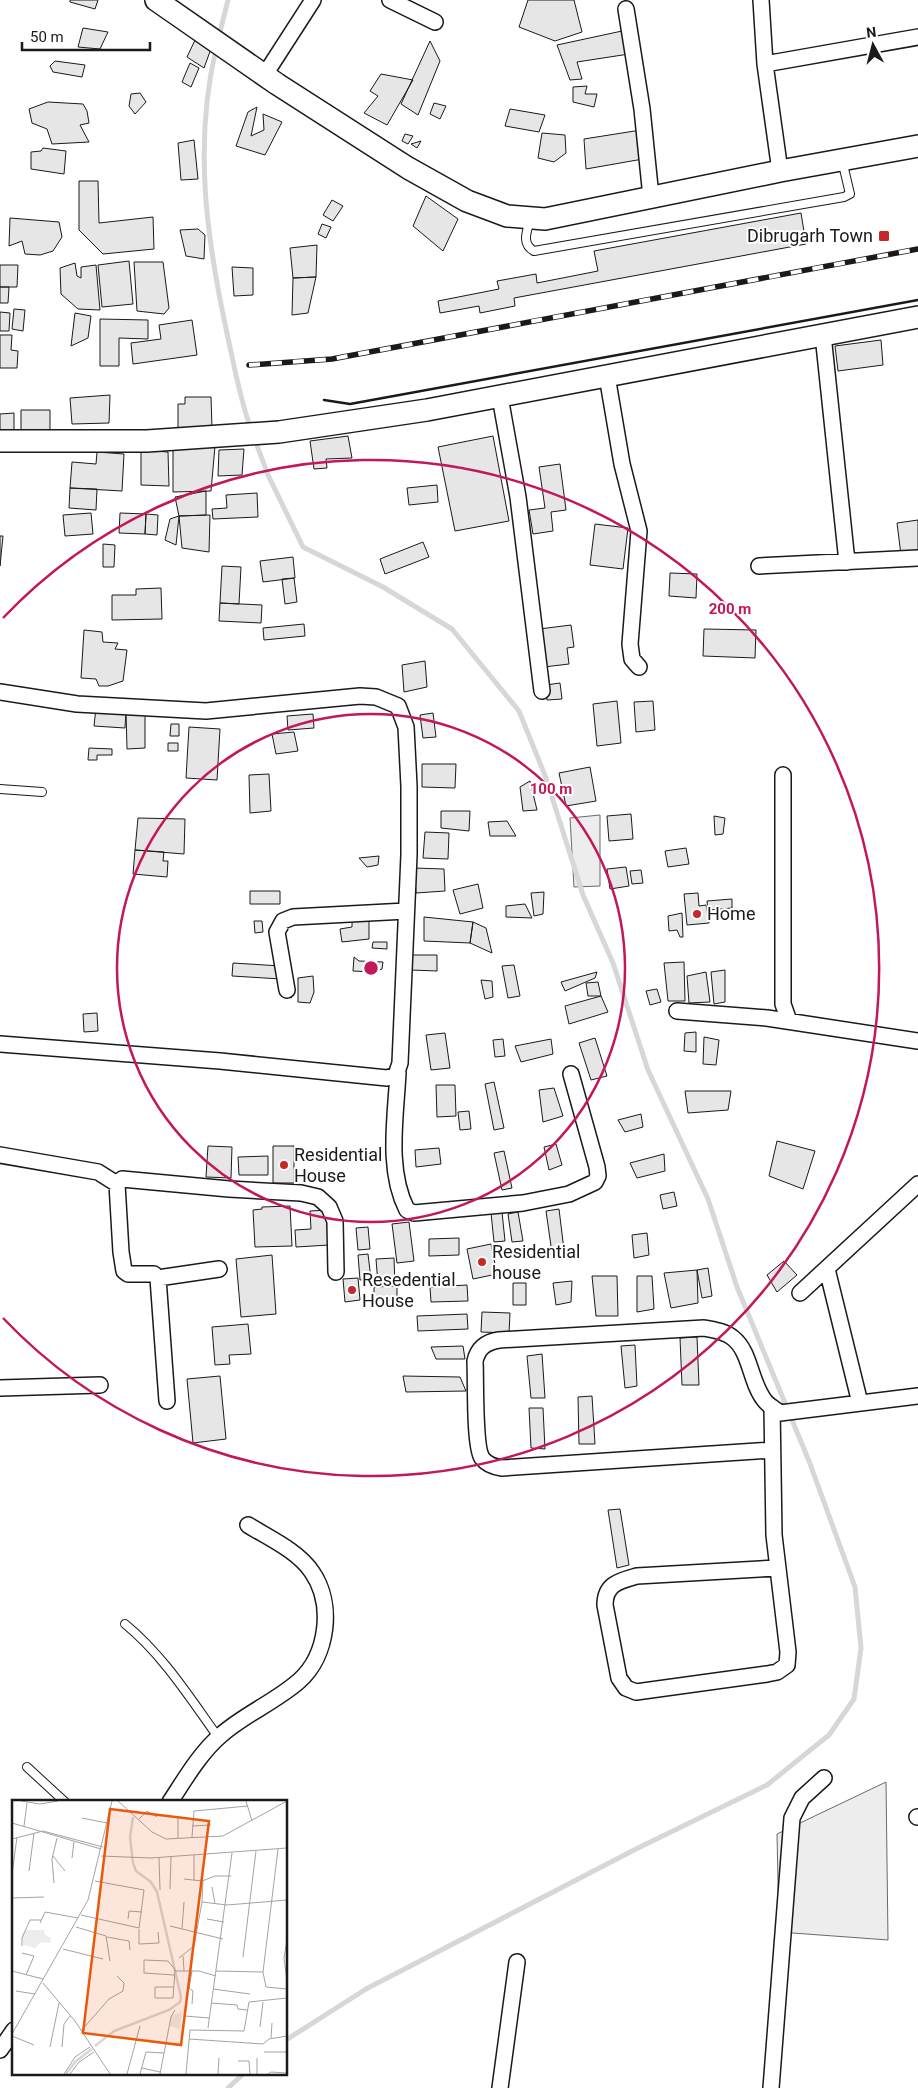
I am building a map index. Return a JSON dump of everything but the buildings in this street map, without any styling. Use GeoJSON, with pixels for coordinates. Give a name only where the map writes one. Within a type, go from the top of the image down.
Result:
{"type":"FeatureCollection","features":[{"type":"Feature","properties":{"kind":"street"},"geometry":{"type":"LineString","coordinates":[[156,0],[264,76],[408,168],[468,201],[507,216],[545,219],[780,171],[918,146]]}},
{"type":"Feature","properties":{"kind":"street"},"geometry":{"type":"LineString","coordinates":[[264,76],[313,0]]}},
{"type":"Feature","properties":{"kind":"street"},"geometry":{"type":"LineString","coordinates":[[390,0],[435,22]]}},
{"type":"Feature","properties":{"kind":"street"},"geometry":{"type":"LineString","coordinates":[[761,0],[765,64],[780,171]]}},
{"type":"Feature","properties":{"kind":"street"},"geometry":{"type":"LineString","coordinates":[[626,9],[642,109],[651,197]]}},
{"type":"Feature","properties":{"kind":"street"},"geometry":{"type":"LineString","coordinates":[[765,64],[918,38]]}},
{"type":"Feature","properties":{"kind":"street"},"geometry":{"type":"LineString","coordinates":[[0,441],[147,441],[252,434],[427,410],[918,317]]}},
{"type":"Feature","properties":{"kind":"street"},"geometry":{"type":"LineString","coordinates":[[823,335],[846,562]]}},
{"type":"Feature","properties":{"kind":"street"},"geometry":{"type":"LineString","coordinates":[[607,376],[622,464],[638,531],[630,644],[632,659],[639,668]]}},
{"type":"Feature","properties":{"kind":"street"},"geometry":{"type":"LineString","coordinates":[[500,396],[518,497],[542,691]]}},
{"type":"Feature","properties":{"kind":"street"},"geometry":{"type":"LineString","coordinates":[[759,566],[918,558]]}},
{"type":"Feature","properties":{"kind":"street"},"geometry":{"type":"LineString","coordinates":[[0,692],[77,704],[206,711],[360,696],[376,697],[390,701],[398,706],[406,727],[409,786],[406,911],[395,1159],[398,1186],[407,1210],[414,1213],[543,1200],[569,1194],[595,1182],[598,1176],[598,1167],[571,1074]]}},
{"type":"Feature","properties":{"kind":"street"},"geometry":{"type":"LineString","coordinates":[[783,775],[783,1004],[789,1021]]}},
{"type":"Feature","properties":{"kind":"street"},"geometry":{"type":"LineString","coordinates":[[287,990],[277,932],[283,921],[293,917],[406,911]]}},
{"type":"Feature","properties":{"kind":"street"},"geometry":{"type":"LineString","coordinates":[[678,1011],[789,1021],[918,1041]]}},
{"type":"Feature","properties":{"kind":"street"},"geometry":{"type":"LineString","coordinates":[[0,1044],[220,1061],[387,1078],[396,1075],[398,1072]]}},
{"type":"Feature","properties":{"kind":"street"},"geometry":{"type":"LineString","coordinates":[[0,1155],[98,1172],[117,1184]]}},
{"type":"Feature","properties":{"kind":"street"},"geometry":{"type":"LineString","coordinates":[[167,1401],[158,1278],[154,1274],[128,1274],[124,1271],[117,1184],[122,1179],[229,1189],[301,1193],[318,1197],[329,1207],[335,1221],[336,1272]]}},
{"type":"Feature","properties":{"kind":"street"},"geometry":{"type":"LineString","coordinates":[[800,1293],[918,1184]]}},
{"type":"Feature","properties":{"kind":"street"},"geometry":{"type":"LineString","coordinates":[[158,1278],[219,1269]]}},
{"type":"Feature","properties":{"kind":"street"},"geometry":{"type":"LineString","coordinates":[[827,1269],[860,1403]]}},
{"type":"Feature","properties":{"kind":"street"},"geometry":{"type":"LineString","coordinates":[[772,1450],[502,1468],[492,1466],[482,1458],[478,1444],[475,1361],[477,1352],[489,1342],[499,1340],[704,1328],[726,1334],[740,1345],[760,1394],[776,1410],[816,1408],[918,1396]]}},
{"type":"Feature","properties":{"kind":"street"},"geometry":{"type":"LineString","coordinates":[[0,1388],[100,1385]]}},
{"type":"Feature","properties":{"kind":"street"},"geometry":{"type":"LineString","coordinates":[[776,1410],[772,1450],[774,1535],[789,1660],[782,1670],[766,1674],[636,1692],[626,1688],[620,1678],[605,1605],[605,1595],[609,1587],[619,1581],[637,1576],[777,1568]]}},
{"type":"Feature","properties":{"kind":"street"},"geometry":{"type":"LineString","coordinates":[[171,1800],[205,1752],[218,1737],[300,1680],[317,1658],[324,1632],[321,1591],[312,1572],[301,1560],[248,1525]]}},
{"type":"Feature","properties":{"kind":"street"},"geometry":{"type":"LineString","coordinates":[[771,2088],[792,1818],[802,1798],[824,1778]]}},
{"type":"Feature","properties":{"kind":"street"},"geometry":{"type":"LineString","coordinates":[[500,2088],[517,1962]]}},
{"type":"Feature","properties":{"kind":"street"},"geometry":{"type":"LineString","coordinates":[[0,2050],[12,2033]]}},
{"type":"Feature","properties":{"kind":"lane"},"geometry":{"type":"LineString","coordinates":[[530,218],[525,239],[529,248],[534,251],[844,198],[850,194],[842,160]]}},
{"type":"Feature","properties":{"kind":"lane"},"geometry":{"type":"LineString","coordinates":[[0,789],[42,792]]}},
{"type":"Feature","properties":{"kind":"lane"},"geometry":{"type":"LineString","coordinates":[[126,1624],[141,1637],[180,1683],[218,1737]]}},
{"type":"Feature","properties":{"kind":"lane"},"geometry":{"type":"LineString","coordinates":[[27,1767],[63,1800]]}},
{"type":"Feature","properties":{"kind":"shaded area"},"geometry":{"type":"Polygon","coordinates":[[[600,815],[600,886],[574,887],[570,818],[600,815]]]}},
{"type":"Feature","properties":{"kind":"shaded area"},"geometry":{"type":"Polygon","coordinates":[[[886,1782],[888,1940],[779,1932],[777,1834],[886,1782]]]}},
{"type":"Feature","properties":{"kind":"waterway"},"geometry":{"type":"LineString","coordinates":[[219,36],[228,0]]}},
{"type":"Feature","properties":{"kind":"waterway"},"geometry":{"type":"LineString","coordinates":[[216,49],[209,85],[205,122],[204,158],[209,230],[214,266],[238,384],[251,429]]}},
{"type":"Feature","properties":{"kind":"waterway"},"geometry":{"type":"LineString","coordinates":[[255,440],[268,475],[303,547],[383,587],[452,629],[519,711],[546,778],[583,895],[613,963],[648,1070],[708,1199],[737,1287],[809,1461],[855,1587],[861,1648],[854,1699],[829,1735],[767,1785],[636,1849],[366,1989],[288,2039]]}},
{"type":"Feature","properties":{"kind":"waterway"},"geometry":{"type":"LineString","coordinates":[[228,2088],[241,2076]]}},
{"type":"Feature","properties":{"kind":"railway"},"geometry":{"type":"LineString","coordinates":[[249,365],[332,359],[918,249]]}},
{"type":"Feature","properties":{"kind":"wall"},"geometry":{"type":"LineString","coordinates":[[324,400],[350,404],[918,300]]}},
{"type":"Feature","properties":{"kind":"place","name":"Dibrugarh Town"},"geometry":{"type":"Point","coordinates":[884,236]}},
{"type":"Feature","properties":{"kind":"place","name":"Home"},"geometry":{"type":"Point","coordinates":[697,914]}},
{"type":"Feature","properties":{"kind":"place","name":"Residential House"},"geometry":{"type":"Point","coordinates":[284,1165]}},
{"type":"Feature","properties":{"kind":"place","name":"Residential house"},"geometry":{"type":"Point","coordinates":[482,1262]}},
{"type":"Feature","properties":{"kind":"place","name":"Resedential House"},"geometry":{"type":"Point","coordinates":[352,1290]}}]}
